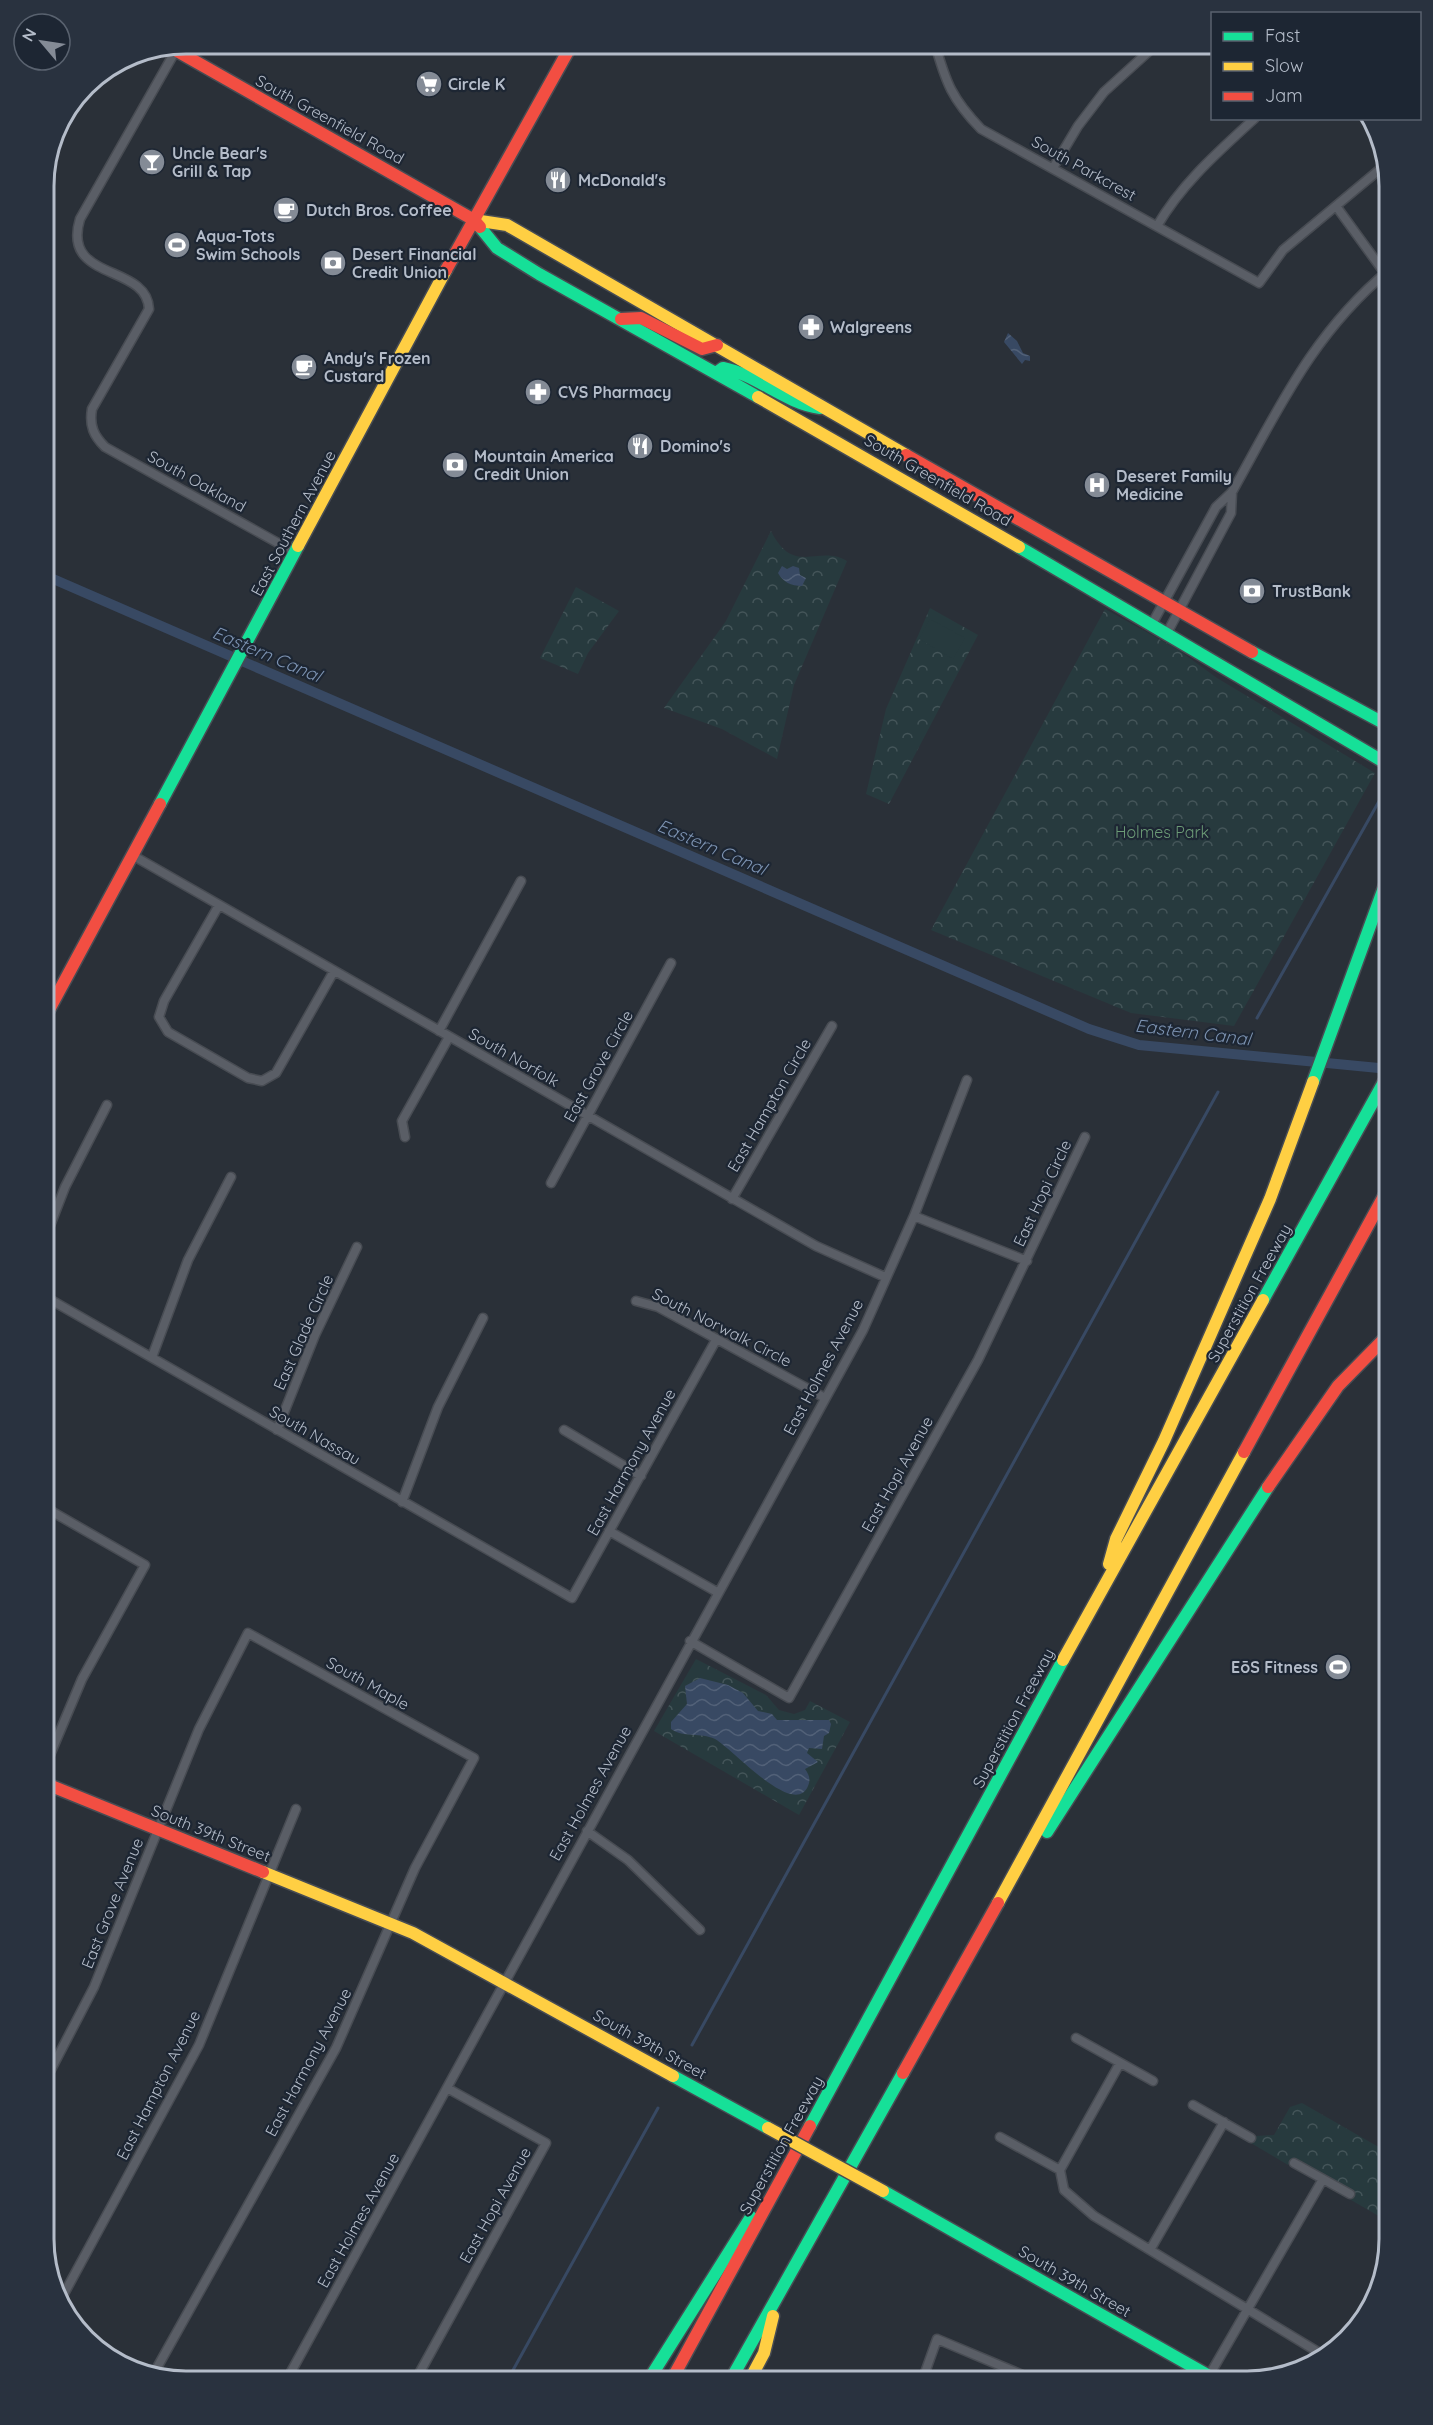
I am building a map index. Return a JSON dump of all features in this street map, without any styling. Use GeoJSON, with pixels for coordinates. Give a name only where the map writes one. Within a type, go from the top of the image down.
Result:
{"type":"FeatureCollection","features":[{"type":"Feature","properties":{"kind":"main road","name":"South Greenfield Road"},"geometry":{"type":"LineString","coordinates":[[182,54],[474,220],[507,225],[1178,612],[1379,721]]}},
{"type":"Feature","properties":{"kind":"main road","name":"East Southern Avenue"},"geometry":{"type":"LineString","coordinates":[[54,988],[132,855],[474,220],[566,54]]}},
{"type":"Feature","properties":{"kind":"main road","name":"South Greenfield Road"},"geometry":{"type":"LineString","coordinates":[[474,220],[497,248],[1152,624],[1379,759]]}},
{"type":"Feature","properties":{"kind":"main road"},"geometry":{"type":"LineString","coordinates":[[620,319],[641,318],[702,348],[709,349],[717,345]]}},
{"type":"Feature","properties":{"kind":"main road"},"geometry":{"type":"LineString","coordinates":[[716,373],[723,368],[735,370],[800,405],[830,410]]}},
{"type":"Feature","properties":{"kind":"main road"},"geometry":{"type":"LineString","coordinates":[[1101,1590],[1116,1539],[1221,1315],[1304,1114],[1379,903]]}},
{"type":"Feature","properties":{"kind":"main road","name":"Superstition Freeway"},"geometry":{"type":"LineString","coordinates":[[676,2371],[1101,1590],[1379,1092]]}},
{"type":"Feature","properties":{"kind":"main road"},"geometry":{"type":"LineString","coordinates":[[736,2371],[990,1920],[1379,1204]]}},
{"type":"Feature","properties":{"kind":"main road"},"geometry":{"type":"LineString","coordinates":[[990,1920],[1290,1451],[1338,1386],[1379,1344]]}},
{"type":"Feature","properties":{"kind":"main road","name":"South 39th Street"},"geometry":{"type":"LineString","coordinates":[[54,1787],[392,1924],[503,1982],[882,2191],[1195,2371]]}},
{"type":"Feature","properties":{"kind":"main road"},"geometry":{"type":"LineString","coordinates":[[654,2371],[700,2295],[812,2124]]}},
{"type":"Feature","properties":{"kind":"main road"},"geometry":{"type":"LineString","coordinates":[[755,2371],[764,2353],[778,2296]]}},
{"type":"Feature","properties":{"kind":"street","name":"South Parkcrest"},"geometry":{"type":"LineString","coordinates":[[938,54],[947,86],[961,108],[981,129],[1259,283],[1282,250],[1336,206]]}},
{"type":"Feature","properties":{"kind":"street"},"geometry":{"type":"LineString","coordinates":[[1053,168],[1078,126],[1104,92],[1146,54]]}},
{"type":"Feature","properties":{"kind":"street","name":"South Oakland"},"geometry":{"type":"LineString","coordinates":[[170,55],[80,219],[76,232],[79,249],[87,259],[141,289],[148,300],[149,309],[92,409],[91,428],[96,438],[105,447],[296,554]]}},
{"type":"Feature","properties":{"kind":"street"},"geometry":{"type":"LineString","coordinates":[[1157,226],[1173,199],[1205,163],[1253,120]]}},
{"type":"Feature","properties":{"kind":"street"},"geometry":{"type":"LineString","coordinates":[[1378,170],[1336,206],[1379,262]]}},
{"type":"Feature","properties":{"kind":"street"},"geometry":{"type":"LineString","coordinates":[[1152,624],[1216,507],[1232,492],[1316,346],[1347,309],[1379,282]]}},
{"type":"Feature","properties":{"kind":"street"},"geometry":{"type":"LineString","coordinates":[[1167,633],[1231,513],[1232,492]]}},
{"type":"Feature","properties":{"kind":"street","name":"South Norfolk"},"geometry":{"type":"LineString","coordinates":[[132,855],[732,1199],[816,1246],[885,1277]]}},
{"type":"Feature","properties":{"kind":"street"},"geometry":{"type":"LineString","coordinates":[[439,1031],[521,881]]}},
{"type":"Feature","properties":{"kind":"street"},"geometry":{"type":"LineString","coordinates":[[219,905],[164,1001],[159,1017],[168,1032],[248,1078],[262,1082],[276,1073],[334,971]]}},
{"type":"Feature","properties":{"kind":"street","name":"East Grove Circle"},"geometry":{"type":"LineString","coordinates":[[551,1183],[672,963]]}},
{"type":"Feature","properties":{"kind":"street","name":"East Hampton Circle"},"geometry":{"type":"LineString","coordinates":[[732,1199],[832,1026]]}},
{"type":"Feature","properties":{"kind":"street"},"geometry":{"type":"LineString","coordinates":[[405,1137],[402,1121],[449,1037]]}},
{"type":"Feature","properties":{"kind":"street","name":"East Holmes Avenue"},"geometry":{"type":"LineString","coordinates":[[292,2371],[690,1641],[863,1330],[914,1216],[967,1080]]}},
{"type":"Feature","properties":{"kind":"street"},"geometry":{"type":"LineString","coordinates":[[54,1215],[65,1187],[107,1105]]}},
{"type":"Feature","properties":{"kind":"street","name":"East Hopi Circle"},"geometry":{"type":"LineString","coordinates":[[1027,1262],[1085,1137]]}},
{"type":"Feature","properties":{"kind":"street"},"geometry":{"type":"LineString","coordinates":[[152,1358],[188,1260],[231,1177]]}},
{"type":"Feature","properties":{"kind":"street"},"geometry":{"type":"LineString","coordinates":[[914,1216],[1027,1262]]}},
{"type":"Feature","properties":{"kind":"street","name":"East Glade Circle"},"geometry":{"type":"LineString","coordinates":[[277,1430],[315,1335],[357,1247]]}},
{"type":"Feature","properties":{"kind":"street","name":"East Hopi Avenue"},"geometry":{"type":"LineString","coordinates":[[690,1641],[789,1698],[978,1360],[1027,1262]]}},
{"type":"Feature","properties":{"kind":"street","name":"South Norwalk Circle"},"geometry":{"type":"LineString","coordinates":[[636,1301],[658,1307],[825,1398]]}},
{"type":"Feature","properties":{"kind":"street","name":"South Nassau"},"geometry":{"type":"LineString","coordinates":[[54,1302],[572,1598]]}},
{"type":"Feature","properties":{"kind":"street"},"geometry":{"type":"LineString","coordinates":[[402,1502],[438,1407],[483,1318]]}},
{"type":"Feature","properties":{"kind":"street","name":"East Harmony Avenue"},"geometry":{"type":"LineString","coordinates":[[572,1598],[716,1340]]}},
{"type":"Feature","properties":{"kind":"street"},"geometry":{"type":"LineString","coordinates":[[564,1430],[641,1476]]}},
{"type":"Feature","properties":{"kind":"street"},"geometry":{"type":"LineString","coordinates":[[54,1513],[145,1565],[82,1679],[54,1745]]}},
{"type":"Feature","properties":{"kind":"street"},"geometry":{"type":"LineString","coordinates":[[609,1531],[717,1592]]}},
{"type":"Feature","properties":{"kind":"street","name":"South Maple"},"geometry":{"type":"LineString","coordinates":[[248,1633],[474,1758]]}},
{"type":"Feature","properties":{"kind":"street","name":"East Grove Avenue"},"geometry":{"type":"LineString","coordinates":[[54,2064],[94,1987],[200,1729],[248,1633]]}},
{"type":"Feature","properties":{"kind":"street","name":"East Harmony Avenue"},"geometry":{"type":"LineString","coordinates":[[157,2367],[336,2048],[424,1848],[474,1758]]}},
{"type":"Feature","properties":{"kind":"street"},"geometry":{"type":"LineString","coordinates":[[269,1874],[296,1809]]}},
{"type":"Feature","properties":{"kind":"street"},"geometry":{"type":"LineString","coordinates":[[587,1831],[628,1860],[700,1930]]}},
{"type":"Feature","properties":{"kind":"street","name":"East Hampton Avenue"},"geometry":{"type":"LineString","coordinates":[[65,2291],[198,2045],[269,1874]]}},
{"type":"Feature","properties":{"kind":"street"},"geometry":{"type":"LineString","coordinates":[[1076,2038],[1153,2081]]}},
{"type":"Feature","properties":{"kind":"street"},"geometry":{"type":"LineString","coordinates":[[1120,2063],[1060,2170],[1064,2190],[1094,2216],[1248,2307],[1317,2351]]}},
{"type":"Feature","properties":{"kind":"street","name":"East Hopi Avenue"},"geometry":{"type":"LineString","coordinates":[[421,2371],[546,2144],[447,2088]]}},
{"type":"Feature","properties":{"kind":"street"},"geometry":{"type":"LineString","coordinates":[[1193,2105],[1251,2138]]}},
{"type":"Feature","properties":{"kind":"street"},"geometry":{"type":"LineString","coordinates":[[1150,2250],[1224,2122]]}},
{"type":"Feature","properties":{"kind":"street"},"geometry":{"type":"LineString","coordinates":[[1000,2138],[1060,2170]]}},
{"type":"Feature","properties":{"kind":"street"},"geometry":{"type":"LineString","coordinates":[[1294,2163],[1350,2194]]}},
{"type":"Feature","properties":{"kind":"street"},"geometry":{"type":"LineString","coordinates":[[1216,2371],[1248,2307],[1323,2179]]}},
{"type":"Feature","properties":{"kind":"street"},"geometry":{"type":"LineString","coordinates":[[926,2371],[937,2339],[1013,2371]]}},
{"type":"Feature","properties":{"kind":"green space"},"geometry":{"type":"Polygon","coordinates":[[[771,531],[788,553],[807,557],[836,557],[847,561],[794,685],[777,759],[722,729],[664,708],[726,621],[771,531]]]}},
{"type":"Feature","properties":{"kind":"green space"},"geometry":{"type":"Polygon","coordinates":[[[576,587],[619,611],[588,653],[578,674],[540,658],[576,587]]]}},
{"type":"Feature","properties":{"kind":"green space"},"geometry":{"type":"Polygon","coordinates":[[[930,608],[978,635],[889,804],[866,794],[886,709],[930,608]]]}},
{"type":"Feature","properties":{"kind":"green space","name":"Holmes Park"},"geometry":{"type":"Polygon","coordinates":[[[1105,609],[1177,649],[1217,678],[1375,773],[1234,1026],[1131,1013],[931,930],[1105,609]]]}},
{"type":"Feature","properties":{"kind":"green space"},"geometry":{"type":"Polygon","coordinates":[[[930,619],[965,638],[953,659],[919,639],[930,619]]]}},
{"type":"Feature","properties":{"kind":"green space"},"geometry":{"type":"Polygon","coordinates":[[[696,1659],[766,1695],[779,1710],[794,1714],[805,1710],[810,1701],[850,1722],[799,1815],[654,1731],[696,1659]]]}},
{"type":"Feature","properties":{"kind":"green space"},"geometry":{"type":"Polygon","coordinates":[[[1302,2103],[1379,2147],[1379,2216],[1351,2200],[1354,2192],[1293,2158],[1288,2165],[1251,2143],[1256,2136],[1274,2135],[1290,2107],[1302,2103]]]}},
{"type":"Feature","properties":{"kind":"water"},"geometry":{"type":"Polygon","coordinates":[[[1008,333],[1017,341],[1023,353],[1030,356],[1030,361],[1025,360],[1022,364],[1004,342],[1008,333]]]}},
{"type":"Feature","properties":{"kind":"water"},"geometry":{"type":"Polygon","coordinates":[[[782,566],[787,569],[793,566],[799,568],[800,575],[806,578],[802,586],[782,579],[778,573],[782,566]]]}},
{"type":"Feature","properties":{"kind":"water"},"geometry":{"type":"Polygon","coordinates":[[[700,1678],[728,1685],[743,1693],[758,1711],[772,1714],[777,1720],[829,1720],[831,1724],[829,1733],[824,1736],[822,1749],[809,1748],[807,1753],[818,1762],[805,1769],[809,1781],[801,1794],[790,1794],[777,1788],[715,1739],[676,1732],[671,1729],[671,1722],[687,1704],[685,1686],[700,1678]]]}},
{"type":"Feature","properties":{"kind":"waterway","name":"Eastern Canal"},"geometry":{"type":"LineString","coordinates":[[54,579],[1089,1029],[1139,1045],[1379,1068]]}},
{"type":"Feature","properties":{"kind":"waterway"},"geometry":{"type":"LineString","coordinates":[[1257,1018],[1379,801]]}},
{"type":"Feature","properties":{"kind":"waterway"},"geometry":{"type":"LineString","coordinates":[[692,2045],[1218,1092]]}},
{"type":"Feature","properties":{"kind":"waterway"},"geometry":{"type":"LineString","coordinates":[[513,2371],[658,2108]]}},
{"type":"Feature","properties":{"kind":"traffic: fast"},"geometry":{"type":"LineString","coordinates":[[480,227],[497,248],[539,274],[758,397]]}},
{"type":"Feature","properties":{"kind":"traffic: fast"},"geometry":{"type":"LineString","coordinates":[[716,373],[723,368],[748,376],[795,401],[820,408]]}},
{"type":"Feature","properties":{"kind":"traffic: fast"},"geometry":{"type":"LineString","coordinates":[[160,804],[298,546]]}},
{"type":"Feature","properties":{"kind":"traffic: fast"},"geometry":{"type":"LineString","coordinates":[[1019,547],[1379,759]]}},
{"type":"Feature","properties":{"kind":"traffic: fast"},"geometry":{"type":"LineString","coordinates":[[1252,652],[1379,721]]}},
{"type":"Feature","properties":{"kind":"traffic: fast"},"geometry":{"type":"LineString","coordinates":[[1313,1082],[1379,901]]}},
{"type":"Feature","properties":{"kind":"traffic: fast"},"geometry":{"type":"LineString","coordinates":[[1263,1300],[1379,1091]]}},
{"type":"Feature","properties":{"kind":"traffic: fast"},"geometry":{"type":"LineString","coordinates":[[1047,1832],[1268,1487]]}},
{"type":"Feature","properties":{"kind":"traffic: fast"},"geometry":{"type":"LineString","coordinates":[[810,2126],[1063,1660]]}},
{"type":"Feature","properties":{"kind":"traffic: fast"},"geometry":{"type":"LineString","coordinates":[[736,2371],[903,2073]]}},
{"type":"Feature","properties":{"kind":"traffic: fast"},"geometry":{"type":"LineString","coordinates":[[673,2076],[768,2128]]}},
{"type":"Feature","properties":{"kind":"traffic: fast"},"geometry":{"type":"LineString","coordinates":[[883,2191],[1200,2371]]}},
{"type":"Feature","properties":{"kind":"traffic: fast"},"geometry":{"type":"LineString","coordinates":[[654,2371],[751,2217]]}},
{"type":"Feature","properties":{"kind":"traffic: slow"},"geometry":{"type":"LineString","coordinates":[[474,220],[507,225],[906,455]]}},
{"type":"Feature","properties":{"kind":"traffic: slow"},"geometry":{"type":"LineString","coordinates":[[298,546],[446,270]]}},
{"type":"Feature","properties":{"kind":"traffic: slow"},"geometry":{"type":"LineString","coordinates":[[758,397],[1019,547]]}},
{"type":"Feature","properties":{"kind":"traffic: slow"},"geometry":{"type":"LineString","coordinates":[[1109,1564],[1116,1539],[1164,1441],[1270,1199],[1313,1082]]}},
{"type":"Feature","properties":{"kind":"traffic: slow"},"geometry":{"type":"LineString","coordinates":[[1063,1660],[1263,1300]]}},
{"type":"Feature","properties":{"kind":"traffic: slow"},"geometry":{"type":"LineString","coordinates":[[998,1903],[1244,1452]]}},
{"type":"Feature","properties":{"kind":"traffic: slow"},"geometry":{"type":"LineString","coordinates":[[263,1872],[413,1933],[673,2076]]}},
{"type":"Feature","properties":{"kind":"traffic: slow"},"geometry":{"type":"LineString","coordinates":[[768,2128],[883,2191]]}},
{"type":"Feature","properties":{"kind":"traffic: slow"},"geometry":{"type":"LineString","coordinates":[[754,2371],[764,2353],[773,2316]]}},
{"type":"Feature","properties":{"kind":"traffic: jam"},"geometry":{"type":"LineString","coordinates":[[183,54],[474,220],[480,227]]}},
{"type":"Feature","properties":{"kind":"traffic: jam"},"geometry":{"type":"LineString","coordinates":[[446,270],[566,54]]}},
{"type":"Feature","properties":{"kind":"traffic: jam"},"geometry":{"type":"LineString","coordinates":[[621,319],[641,318],[702,349],[717,345]]}},
{"type":"Feature","properties":{"kind":"traffic: jam"},"geometry":{"type":"LineString","coordinates":[[906,455],[1252,652]]}},
{"type":"Feature","properties":{"kind":"traffic: jam"},"geometry":{"type":"LineString","coordinates":[[54,1000],[160,804]]}},
{"type":"Feature","properties":{"kind":"traffic: jam"},"geometry":{"type":"LineString","coordinates":[[1244,1452],[1379,1205]]}},
{"type":"Feature","properties":{"kind":"traffic: jam"},"geometry":{"type":"LineString","coordinates":[[1268,1487],[1338,1386],[1379,1344]]}},
{"type":"Feature","properties":{"kind":"traffic: jam"},"geometry":{"type":"LineString","coordinates":[[54,1787],[263,1872]]}},
{"type":"Feature","properties":{"kind":"traffic: jam"},"geometry":{"type":"LineString","coordinates":[[903,2073],[998,1903]]}},
{"type":"Feature","properties":{"kind":"traffic: jam"},"geometry":{"type":"LineString","coordinates":[[676,2371],[810,2126]]}},
{"type":"Feature","properties":{"kind":"place","name":"Circle K"},"geometry":{"type":"Point","coordinates":[429,84]}},
{"type":"Feature","properties":{"kind":"place","name":"Uncle Bear's Grill & Tap"},"geometry":{"type":"Point","coordinates":[152,162]}},
{"type":"Feature","properties":{"kind":"place","name":"McDonald's"},"geometry":{"type":"Point","coordinates":[558,180]}},
{"type":"Feature","properties":{"kind":"place","name":"Dutch Bros. Coffee"},"geometry":{"type":"Point","coordinates":[286,210]}},
{"type":"Feature","properties":{"kind":"place","name":"Aqua-Tots Swim Schools"},"geometry":{"type":"Point","coordinates":[177,245]}},
{"type":"Feature","properties":{"kind":"place","name":"Desert Financial Credit Union"},"geometry":{"type":"Point","coordinates":[333,263]}},
{"type":"Feature","properties":{"kind":"place","name":"Walgreens"},"geometry":{"type":"Point","coordinates":[811,327]}},
{"type":"Feature","properties":{"kind":"place","name":"Andy's Frozen Custard"},"geometry":{"type":"Point","coordinates":[304,367]}},
{"type":"Feature","properties":{"kind":"place","name":"CVS Pharmacy"},"geometry":{"type":"Point","coordinates":[538,392]}},
{"type":"Feature","properties":{"kind":"place","name":"Domino's"},"geometry":{"type":"Point","coordinates":[640,446]}},
{"type":"Feature","properties":{"kind":"place","name":"Mountain America Credit Union"},"geometry":{"type":"Point","coordinates":[455,465]}},
{"type":"Feature","properties":{"kind":"place","name":"Deseret Family Medicine"},"geometry":{"type":"Point","coordinates":[1097,485]}},
{"type":"Feature","properties":{"kind":"place","name":"TrustBank"},"geometry":{"type":"Point","coordinates":[1252,591]}},
{"type":"Feature","properties":{"kind":"place","name":"EōS Fitness"},"geometry":{"type":"Point","coordinates":[1338,1667]}}]}
